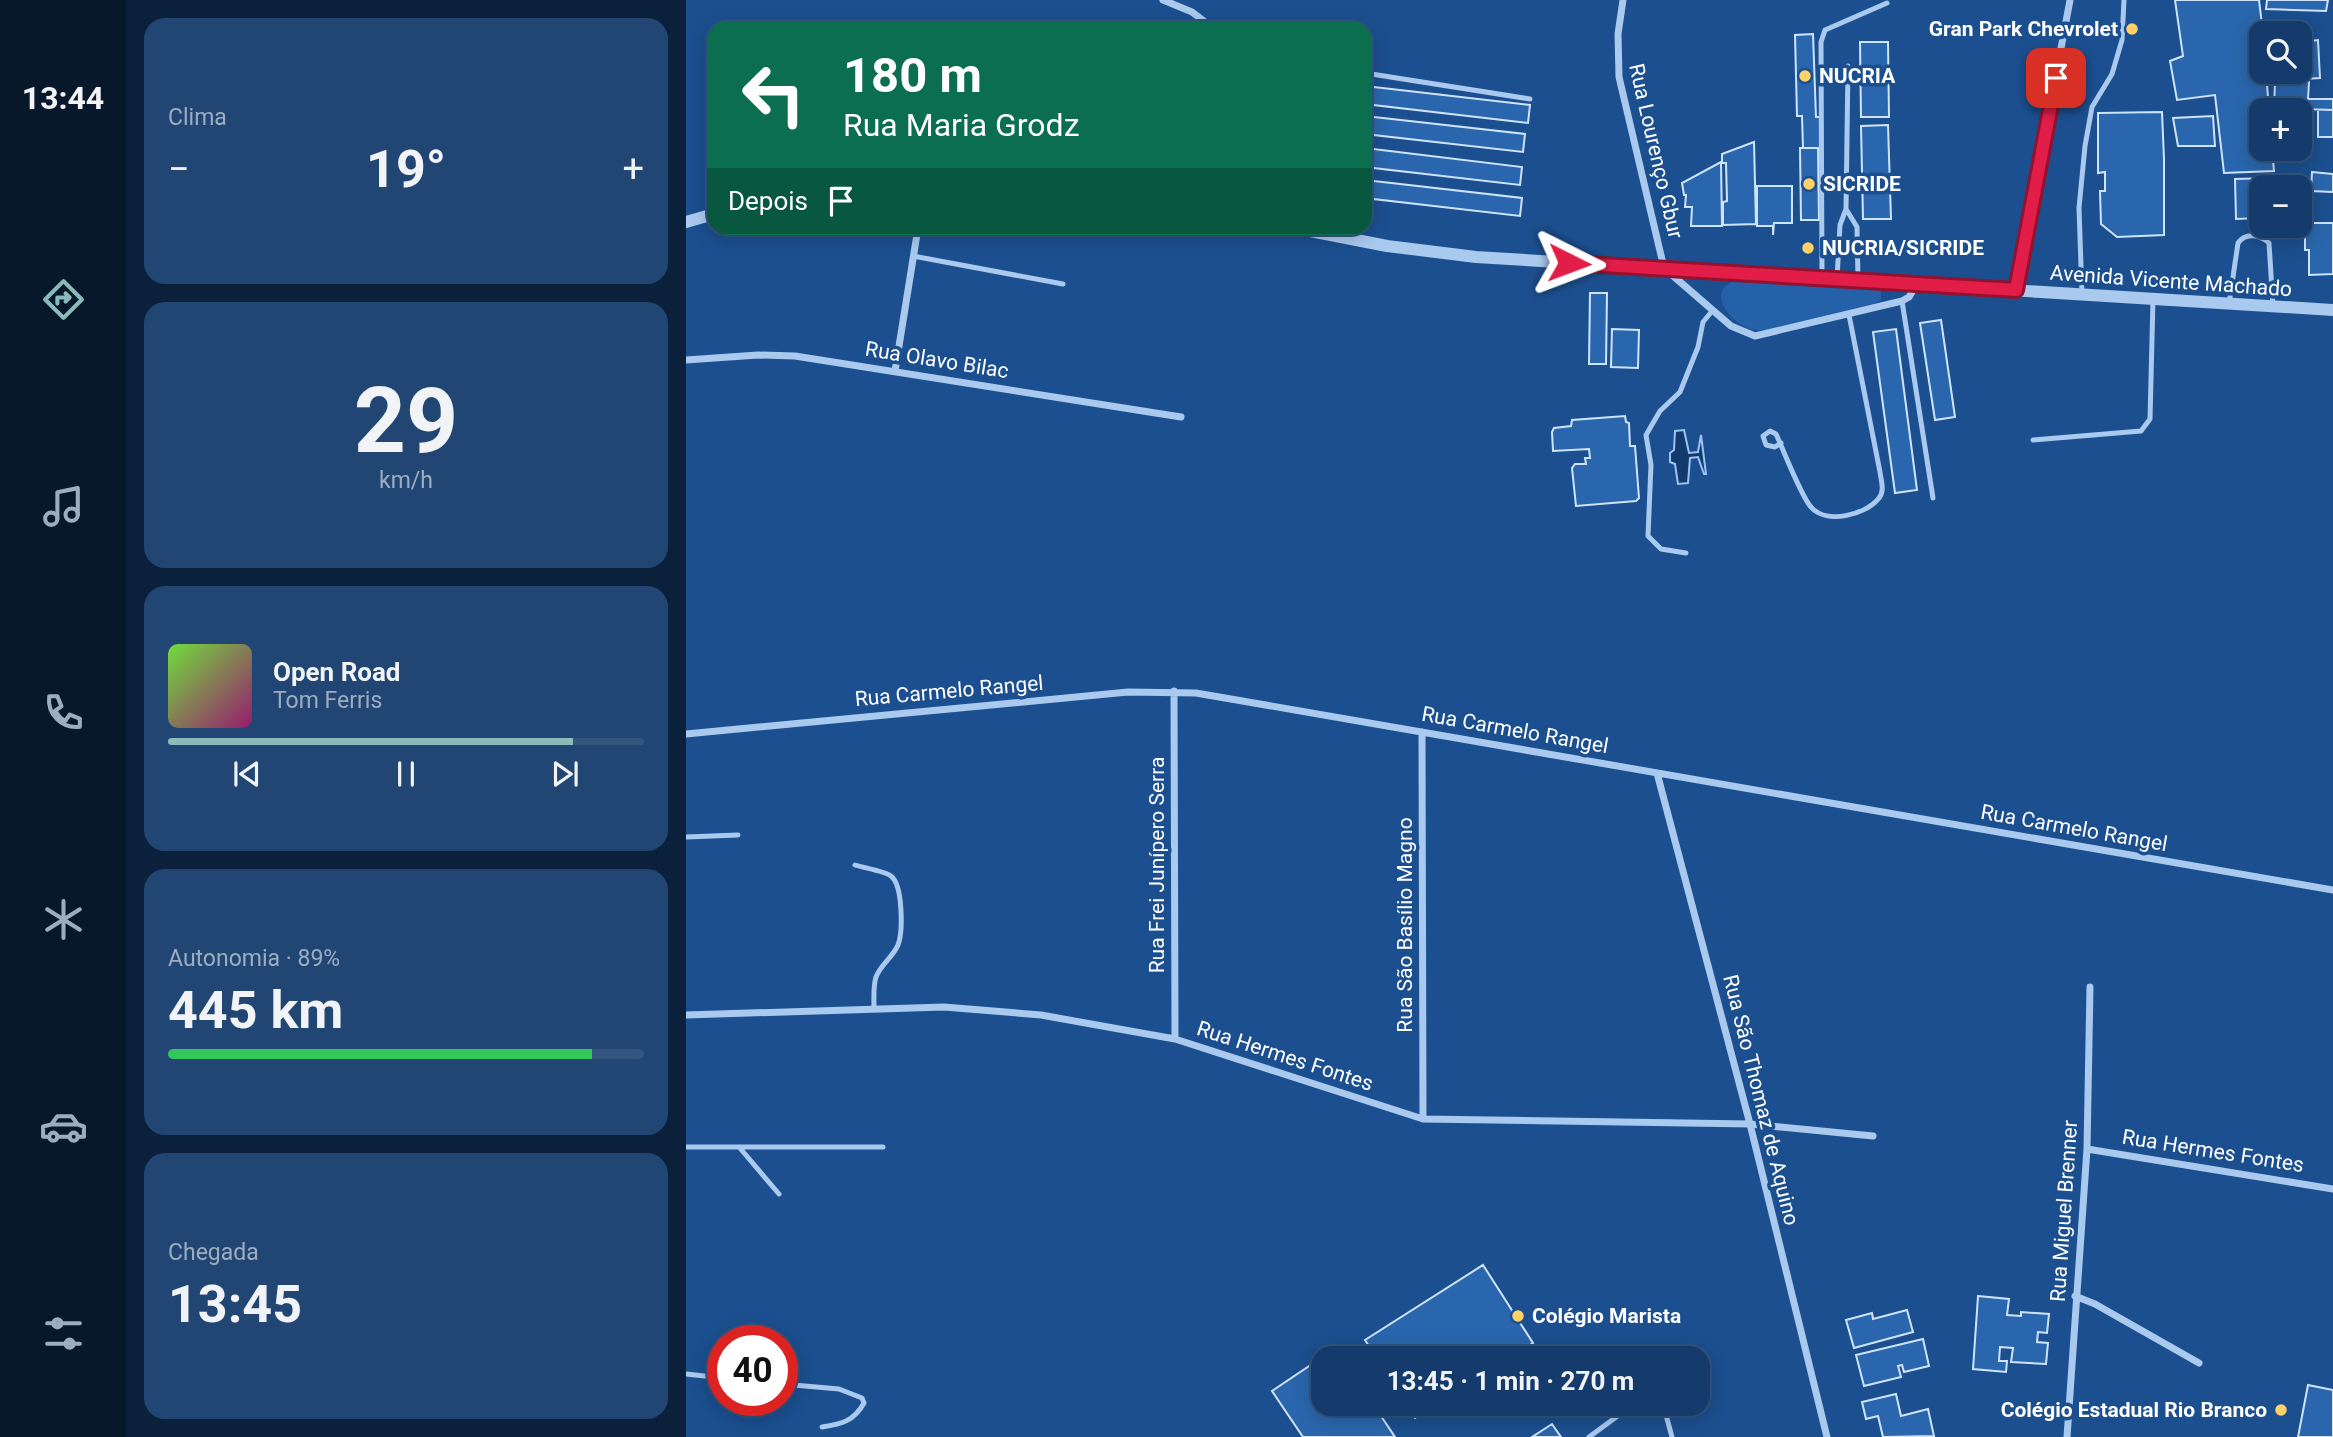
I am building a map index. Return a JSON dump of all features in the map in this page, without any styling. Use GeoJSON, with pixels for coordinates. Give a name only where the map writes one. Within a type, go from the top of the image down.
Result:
{"type":"FeatureCollection","features":[{"type":"Feature","properties":{"kind":"street"},"geometry":{"type":"LineString","coordinates":[[1163,0],[1192,12],[1204,21]]}},
{"type":"Feature","properties":{"kind":"street","name":"Rua Lourenço Gbur"},"geometry":{"type":"LineString","coordinates":[[1623,0],[1618,34],[1619,77],[1664,268]]}},
{"type":"Feature","properties":{"kind":"street"},"geometry":{"type":"LineString","coordinates":[[2016,290],[2070,0]]}},
{"type":"Feature","properties":{"kind":"street"},"geometry":{"type":"LineString","coordinates":[[686,222],[707,216]]}},
{"type":"Feature","properties":{"kind":"street"},"geometry":{"type":"LineString","coordinates":[[895,371],[917,235]]}},
{"type":"Feature","properties":{"kind":"street","name":"Avenida Vicente Machado"},"geometry":{"type":"LineString","coordinates":[[1337,235],[1387,246],[1476,257],[2333,310]]}},
{"type":"Feature","properties":{"kind":"street"},"geometry":{"type":"LineString","coordinates":[[1664,268],[1737,330],[1755,336],[1902,301],[1909,297],[1917,284]]}},
{"type":"Feature","properties":{"kind":"street","name":"Rua Olavo Bilac"},"geometry":{"type":"LineString","coordinates":[[686,360],[758,355],[795,356],[1181,417]]}},
{"type":"Feature","properties":{"kind":"street","name":"Rua Carmelo Rangel"},"geometry":{"type":"LineString","coordinates":[[686,734],[1128,692],[1174,691],[2333,890]]}},
{"type":"Feature","properties":{"kind":"street","name":"Rua Frei Junípero Serra"},"geometry":{"type":"LineString","coordinates":[[1174,691],[1175,1039]]}},
{"type":"Feature","properties":{"kind":"street","name":"Rua São Basílio Magno"},"geometry":{"type":"LineString","coordinates":[[1422,732],[1423,1119]]}},
{"type":"Feature","properties":{"kind":"street","name":"Rua São Thomaz de Aquino"},"geometry":{"type":"LineString","coordinates":[[1657,773],[1750,1124],[1827,1437]]}},
{"type":"Feature","properties":{"kind":"street","name":"Rua Miguel Brenner"},"geometry":{"type":"LineString","coordinates":[[2067,1437],[2087,1149],[2090,987]]}},
{"type":"Feature","properties":{"kind":"street","name":"Rua Hermes Fontes"},"geometry":{"type":"LineString","coordinates":[[686,1015],[944,1007],[1041,1015],[1175,1039],[1423,1119],[1750,1124],[1873,1136]]}},
{"type":"Feature","properties":{"kind":"street","name":"Rua Hermes Fontes"},"geometry":{"type":"LineString","coordinates":[[2087,1149],[2333,1189]]}},
{"type":"Feature","properties":{"kind":"street"},"geometry":{"type":"LineString","coordinates":[[2076,1296],[2199,1363]]}},
{"type":"Feature","properties":{"kind":"lane"},"geometry":{"type":"LineString","coordinates":[[2082,295],[2079,208],[2085,146],[2092,107],[2112,74],[2122,40],[2124,0]]}},
{"type":"Feature","properties":{"kind":"lane"},"geometry":{"type":"LineString","coordinates":[[1822,278],[1821,42],[1825,30],[1887,3]]}},
{"type":"Feature","properties":{"kind":"lane"},"geometry":{"type":"LineString","coordinates":[[1838,279],[1840,225],[1846,209],[1848,66]]}},
{"type":"Feature","properties":{"kind":"lane"},"geometry":{"type":"LineString","coordinates":[[1372,74],[1530,99]]}},
{"type":"Feature","properties":{"kind":"lane"},"geometry":{"type":"LineString","coordinates":[[1846,209],[1857,226],[1858,281]]}},
{"type":"Feature","properties":{"kind":"lane"},"geometry":{"type":"LineString","coordinates":[[2229,304],[2238,243],[2249,236],[2263,238],[2269,243],[2273,307]]}},
{"type":"Feature","properties":{"kind":"lane"},"geometry":{"type":"LineString","coordinates":[[914,256],[1063,284]]}},
{"type":"Feature","properties":{"kind":"lane"},"geometry":{"type":"LineString","coordinates":[[2033,440],[2141,431],[2150,419],[2153,299]]}},
{"type":"Feature","properties":{"kind":"lane"},"geometry":{"type":"LineString","coordinates":[[1902,301],[1933,498]]}},
{"type":"Feature","properties":{"kind":"lane"},"geometry":{"type":"LineString","coordinates":[[1686,553],[1661,549],[1648,536],[1651,465],[1646,435],[1660,411],[1680,392],[1698,347],[1703,322],[1713,310]]}},
{"type":"Feature","properties":{"kind":"lane"},"geometry":{"type":"LineString","coordinates":[[1781,443],[1810,507],[1822,516],[1835,517],[1856,513],[1880,498],[1883,489],[1849,315]]}},
{"type":"Feature","properties":{"kind":"lane"},"geometry":{"type":"LineString","coordinates":[[686,837],[738,835]]}},
{"type":"Feature","properties":{"kind":"lane"},"geometry":{"type":"LineString","coordinates":[[855,865],[894,877],[899,890],[899,943],[876,978],[874,1009]]}},
{"type":"Feature","properties":{"kind":"lane"},"geometry":{"type":"LineString","coordinates":[[686,1147],[883,1147]]}},
{"type":"Feature","properties":{"kind":"lane"},"geometry":{"type":"LineString","coordinates":[[739,1147],[779,1194]]}},
{"type":"Feature","properties":{"kind":"lane"},"geometry":{"type":"LineString","coordinates":[[686,1374],[707,1376]]}},
{"type":"Feature","properties":{"kind":"lane"},"geometry":{"type":"LineString","coordinates":[[798,1385],[839,1389],[862,1398],[864,1402],[859,1412],[849,1421],[822,1427]]}},
{"type":"Feature","properties":{"kind":"lane"},"geometry":{"type":"LineString","coordinates":[[1589,1437],[1618,1416]]}},
{"type":"Feature","properties":{"kind":"lane"},"geometry":{"type":"LineString","coordinates":[[1666,1416],[1672,1437]]}},
{"type":"Feature","properties":{"kind":"shaded area"},"geometry":{"type":"Polygon","coordinates":[[[1732,282],[1877,289],[1881,292],[1881,300],[1767,330],[1754,330],[1736,321],[1724,308],[1721,294],[1732,282]]]}},
{"type":"Feature","properties":{"kind":"shaded area"},"geometry":{"type":"Polygon","coordinates":[[[1684,430],[1689,453],[1698,452],[1701,435],[1706,474],[1698,457],[1690,458],[1688,483],[1678,484],[1675,464],[1670,462],[1670,453],[1674,450],[1675,431],[1684,430]]]}},
{"type":"Feature","properties":{"kind":"building"},"geometry":{"type":"Polygon","coordinates":[[[2175,0],[2259,0],[2262,21],[2249,21],[2249,84],[2267,84],[2268,98],[2249,98],[2249,161],[2273,161],[2274,171],[2224,173],[2215,95],[2177,100],[2170,61],[2183,56],[2175,0]]]}},
{"type":"Feature","properties":{"kind":"building"},"geometry":{"type":"Polygon","coordinates":[[[2267,0],[2328,0],[2326,11],[2266,9],[2267,0]]]}},
{"type":"Feature","properties":{"kind":"building","name":"NUCRIA"},"geometry":{"type":"Polygon","coordinates":[[[1813,34],[1816,117],[1820,117],[1821,148],[1803,148],[1802,116],[1797,116],[1795,35],[1813,34]]]}},
{"type":"Feature","properties":{"kind":"building"},"geometry":{"type":"Polygon","coordinates":[[[2318,40],[2320,78],[2312,78],[2312,41],[2318,40]]]}},
{"type":"Feature","properties":{"kind":"building"},"geometry":{"type":"Polygon","coordinates":[[[1860,42],[1888,42],[1889,117],[1861,117],[1860,42]]]}},
{"type":"Feature","properties":{"kind":"building"},"geometry":{"type":"Polygon","coordinates":[[[2275,84],[2309,84],[2308,98],[2274,98],[2275,84]]]}},
{"type":"Feature","properties":{"kind":"building"},"geometry":{"type":"Polygon","coordinates":[[[1372,87],[1530,105],[1528,123],[1372,105],[1372,87]]]}},
{"type":"Feature","properties":{"kind":"building"},"geometry":{"type":"Polygon","coordinates":[[[2312,99],[2333,99],[2333,110],[2312,109],[2312,99]]]}},
{"type":"Feature","properties":{"kind":"building"},"geometry":{"type":"Polygon","coordinates":[[[2318,110],[2333,110],[2333,137],[2318,137],[2318,110]]]}},
{"type":"Feature","properties":{"kind":"building"},"geometry":{"type":"Polygon","coordinates":[[[2162,112],[2164,235],[2117,237],[2101,224],[2100,191],[2105,191],[2105,172],[2098,173],[2098,113],[2162,112]]]}},
{"type":"Feature","properties":{"kind":"building"},"geometry":{"type":"Polygon","coordinates":[[[2213,116],[2215,146],[2178,146],[2173,118],[2213,116]]]}},
{"type":"Feature","properties":{"kind":"building"},"geometry":{"type":"Polygon","coordinates":[[[1372,117],[1525,134],[1523,152],[1372,135],[1372,117]]]}},
{"type":"Feature","properties":{"kind":"building"},"geometry":{"type":"Polygon","coordinates":[[[1888,125],[1891,219],[1863,219],[1861,126],[1888,125]]]}},
{"type":"Feature","properties":{"kind":"building"},"geometry":{"type":"Polygon","coordinates":[[[1754,142],[1756,224],[1723,225],[1723,202],[1727,201],[1726,163],[1722,163],[1722,154],[1754,142]]]}},
{"type":"Feature","properties":{"kind":"building","name":"SICRIDE"},"geometry":{"type":"Polygon","coordinates":[[[1800,148],[1818,148],[1819,220],[1801,220],[1800,148]]]}},
{"type":"Feature","properties":{"kind":"building"},"geometry":{"type":"Polygon","coordinates":[[[1372,149],[1522,167],[1520,185],[1372,168],[1372,149]]]}},
{"type":"Feature","properties":{"kind":"building"},"geometry":{"type":"Polygon","coordinates":[[[1721,162],[1722,226],[1691,226],[1692,207],[1685,207],[1686,195],[1682,183],[1721,162]]]}},
{"type":"Feature","properties":{"kind":"building"},"geometry":{"type":"Polygon","coordinates":[[[2312,172],[2333,174],[2333,192],[2312,191],[2312,172]]]}},
{"type":"Feature","properties":{"kind":"building"},"geometry":{"type":"Polygon","coordinates":[[[2235,179],[2249,179],[2249,218],[2236,219],[2235,179]]]}},
{"type":"Feature","properties":{"kind":"building"},"geometry":{"type":"Polygon","coordinates":[[[1372,181],[1522,198],[1520,216],[1372,199],[1372,181]]]}},
{"type":"Feature","properties":{"kind":"building"},"geometry":{"type":"Polygon","coordinates":[[[1757,186],[1792,186],[1792,223],[1774,223],[1773,235],[1773,226],[1757,226],[1757,186]]]}},
{"type":"Feature","properties":{"kind":"building"},"geometry":{"type":"Polygon","coordinates":[[[2312,223],[2333,223],[2333,274],[2309,275],[2309,250],[2305,250],[2305,238],[2312,238],[2312,223]]]}},
{"type":"Feature","properties":{"kind":"building"},"geometry":{"type":"Polygon","coordinates":[[[1590,293],[1607,293],[1606,364],[1589,364],[1590,293]]]}},
{"type":"Feature","properties":{"kind":"building"},"geometry":{"type":"Polygon","coordinates":[[[1941,320],[1955,417],[1935,420],[1920,323],[1941,320]]]}},
{"type":"Feature","properties":{"kind":"building"},"geometry":{"type":"Polygon","coordinates":[[[1612,329],[1639,330],[1638,368],[1611,367],[1612,329]]]}},
{"type":"Feature","properties":{"kind":"building"},"geometry":{"type":"Polygon","coordinates":[[[1896,329],[1917,490],[1895,493],[1873,332],[1896,329]]]}},
{"type":"Feature","properties":{"kind":"building"},"geometry":{"type":"Polygon","coordinates":[[[1625,416],[1626,422],[1629,423],[1630,446],[1635,446],[1639,498],[1636,501],[1576,506],[1572,468],[1575,464],[1586,464],[1585,458],[1590,458],[1589,449],[1553,451],[1554,428],[1571,426],[1572,420],[1625,416]]]}},
{"type":"Feature","properties":{"kind":"building"},"geometry":{"type":"Polygon","coordinates":[[[1483,1265],[1533,1343],[1528,1346],[1369,1346],[1365,1340],[1483,1265]]]}},
{"type":"Feature","properties":{"kind":"building"},"geometry":{"type":"Polygon","coordinates":[[[1978,1296],[2009,1299],[2007,1315],[2021,1316],[2021,1312],[2049,1314],[2047,1333],[2038,1332],[2037,1342],[2048,1343],[2046,1364],[2011,1362],[2013,1348],[2000,1347],[1999,1361],[2007,1361],[2006,1372],[1973,1369],[1978,1296]]]}},
{"type":"Feature","properties":{"kind":"building"},"geometry":{"type":"Polygon","coordinates":[[[1907,1310],[1913,1332],[1854,1348],[1846,1320],[1872,1313],[1873,1319],[1907,1310]]]}},
{"type":"Feature","properties":{"kind":"building"},"geometry":{"type":"Polygon","coordinates":[[[1923,1339],[1929,1366],[1904,1372],[1902,1365],[1898,1366],[1901,1377],[1864,1386],[1856,1355],[1923,1339]]]}},
{"type":"Feature","properties":{"kind":"building"},"geometry":{"type":"Polygon","coordinates":[[[1311,1365],[1311,1416],[1381,1416],[1395,1437],[1303,1437],[1272,1391],[1311,1365]]]}},
{"type":"Feature","properties":{"kind":"building"},"geometry":{"type":"Polygon","coordinates":[[[2308,1385],[2333,1390],[2333,1437],[2298,1437],[2308,1385]]]}},
{"type":"Feature","properties":{"kind":"building"},"geometry":{"type":"Polygon","coordinates":[[[1896,1394],[1901,1416],[1928,1409],[1934,1436],[1883,1437],[1878,1416],[1866,1419],[1862,1402],[1896,1394]]]}},
{"type":"Feature","properties":{"kind":"building"},"geometry":{"type":"Polygon","coordinates":[[[1552,1424],[1561,1437],[1532,1437],[1552,1424]]]}},
{"type":"Feature","properties":{"kind":"place","name":"Gran Park Chevrolet"},"geometry":{"type":"Point","coordinates":[2132,29]}},
{"type":"Feature","properties":{"kind":"place","name":"NUCRIA"},"geometry":{"type":"Point","coordinates":[1805,76]}},
{"type":"Feature","properties":{"kind":"place","name":"SICRIDE"},"geometry":{"type":"Point","coordinates":[1809,184]}},
{"type":"Feature","properties":{"kind":"place","name":"NUCRIA/SICRIDE"},"geometry":{"type":"Point","coordinates":[1808,248]}},
{"type":"Feature","properties":{"kind":"place","name":"Colégio Marista"},"geometry":{"type":"Point","coordinates":[1518,1316]}},
{"type":"Feature","properties":{"kind":"place","name":"Colégio Estadual Rio Branco"},"geometry":{"type":"Point","coordinates":[2281,1410]}},
{"type":"Feature","properties":{"kind":"route"},"geometry":{"type":"LineString","coordinates":[[1569,263],[2016,290],[2056,78]]}}]}
